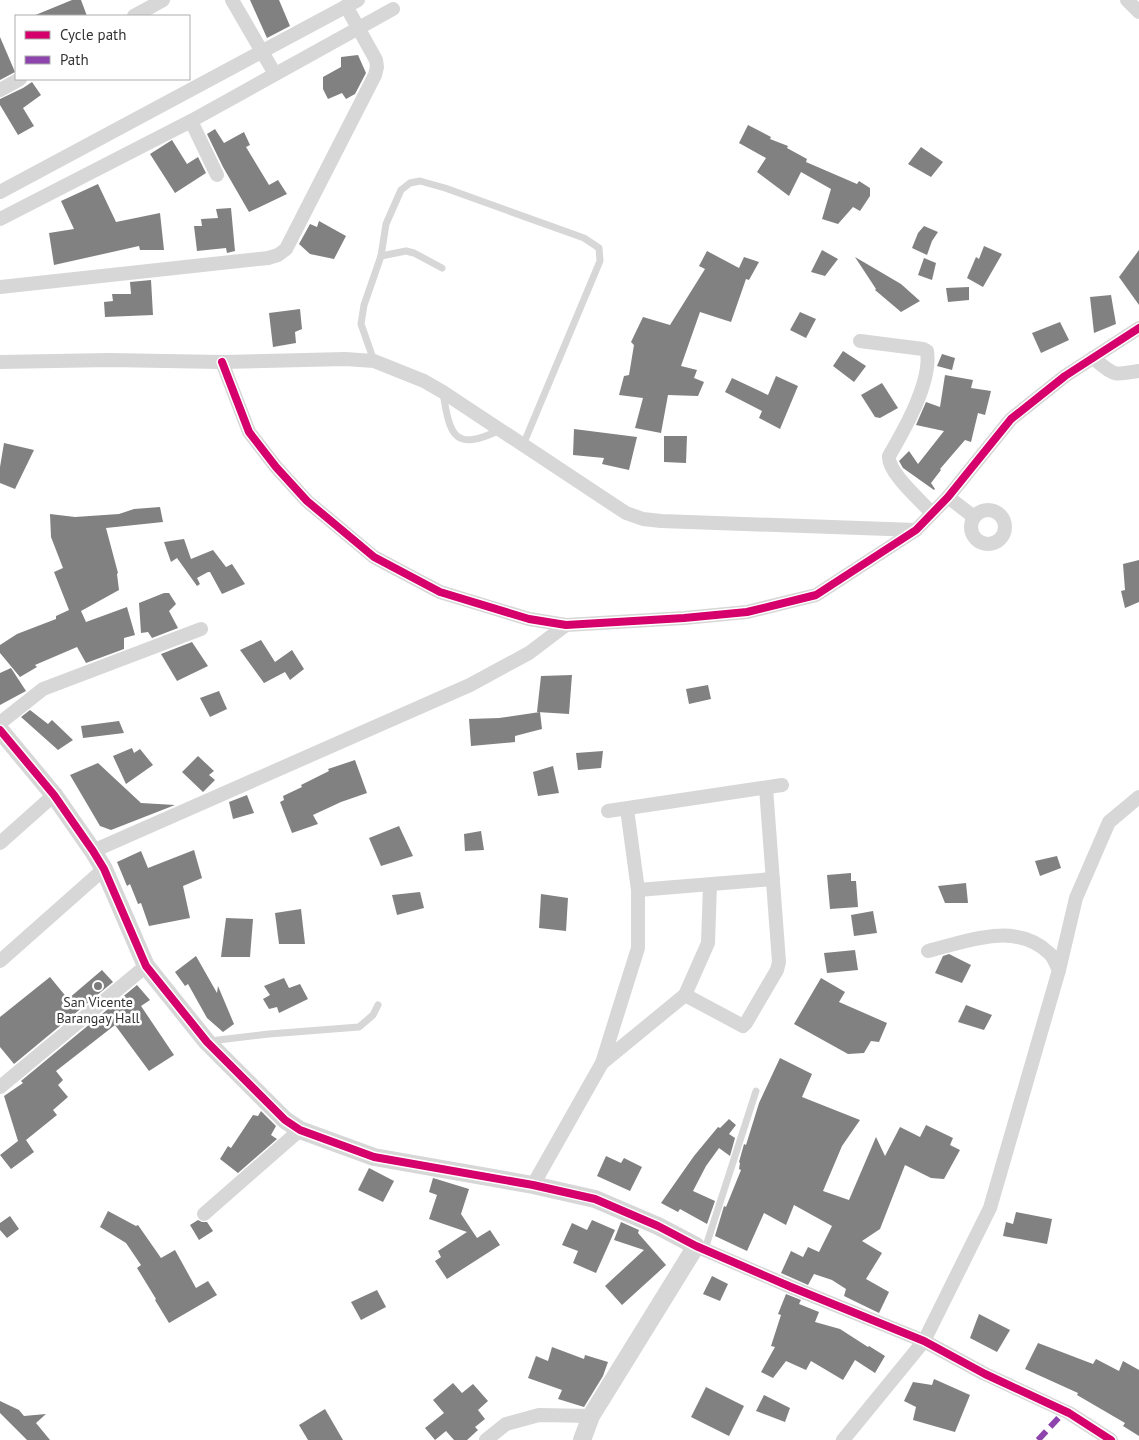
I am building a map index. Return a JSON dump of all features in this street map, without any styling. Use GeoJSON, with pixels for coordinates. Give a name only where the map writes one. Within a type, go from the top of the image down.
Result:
{"type":"FeatureCollection","features":[{"type":"Feature","properties":{"kind":"street"},"geometry":{"type":"LineString","coordinates":[[136,15],[164,0]]}},
{"type":"Feature","properties":{"kind":"street"},"geometry":{"type":"LineString","coordinates":[[232,0],[275,74]]}},
{"type":"Feature","properties":{"kind":"street"},"geometry":{"type":"LineString","coordinates":[[1127,0],[1139,12]]}},
{"type":"Feature","properties":{"kind":"street"},"geometry":{"type":"LineString","coordinates":[[0,192],[352,3],[359,28],[376,60],[375,75],[286,249],[278,255],[258,259],[0,286]]}},
{"type":"Feature","properties":{"kind":"street"},"geometry":{"type":"LineString","coordinates":[[0,219],[191,121],[393,8]]}},
{"type":"Feature","properties":{"kind":"street"},"geometry":{"type":"LineString","coordinates":[[0,90],[18,80]]}},
{"type":"Feature","properties":{"kind":"street"},"geometry":{"type":"LineString","coordinates":[[191,121],[217,175]]}},
{"type":"Feature","properties":{"kind":"street"},"geometry":{"type":"LineString","coordinates":[[222,362],[249,432],[276,467],[307,502],[374,557],[440,592],[529,619],[566,625],[748,612],[816,595],[916,530],[948,497],[1010,419],[1065,376],[1139,328]]}},
{"type":"Feature","properties":{"kind":"street"},"geometry":{"type":"LineString","coordinates":[[860,341],[926,351],[928,357],[923,386],[910,420],[888,461],[894,472],[932,513]]}},
{"type":"Feature","properties":{"kind":"street"},"geometry":{"type":"LineString","coordinates":[[1093,358],[1112,374],[1139,371]]}},
{"type":"Feature","properties":{"kind":"street"},"geometry":{"type":"LineString","coordinates":[[0,362],[110,360],[222,362],[345,359],[374,361],[443,392],[626,513],[643,519],[916,530]]}},
{"type":"Feature","properties":{"kind":"street"},"geometry":{"type":"LineString","coordinates":[[948,497],[974,517]]}},
{"type":"Feature","properties":{"kind":"street"},"geometry":{"type":"LineString","coordinates":[[94,851],[470,685],[529,653],[566,625]]}},
{"type":"Feature","properties":{"kind":"street"},"geometry":{"type":"LineString","coordinates":[[0,723],[43,689],[201,629]]}},
{"type":"Feature","properties":{"kind":"street"},"geometry":{"type":"LineString","coordinates":[[0,730],[54,795],[94,851],[104,869],[146,966],[207,1042],[285,1120],[300,1130],[374,1156],[533,1185],[595,1199],[658,1226],[701,1248],[924,1341],[985,1374],[1069,1414],[1111,1440]]}},
{"type":"Feature","properties":{"kind":"street"},"geometry":{"type":"LineString","coordinates":[[608,811],[782,785]]}},
{"type":"Feature","properties":{"kind":"street"},"geometry":{"type":"LineString","coordinates":[[685,996],[743,1026],[777,970],[779,962],[766,788]]}},
{"type":"Feature","properties":{"kind":"street"},"geometry":{"type":"LineString","coordinates":[[0,843],[54,795]]}},
{"type":"Feature","properties":{"kind":"street"},"geometry":{"type":"LineString","coordinates":[[843,1440],[924,1341],[990,1208],[1060,970],[1076,898],[1109,822],[1139,797]]}},
{"type":"Feature","properties":{"kind":"street"},"geometry":{"type":"LineString","coordinates":[[533,1185],[602,1063],[638,948],[638,890],[627,809]]}},
{"type":"Feature","properties":{"kind":"street"},"geometry":{"type":"LineString","coordinates":[[0,961],[104,869]]}},
{"type":"Feature","properties":{"kind":"street"},"geometry":{"type":"LineString","coordinates":[[638,890],[773,879]]}},
{"type":"Feature","properties":{"kind":"street"},"geometry":{"type":"LineString","coordinates":[[602,1063],[685,996],[708,942],[710,885]]}},
{"type":"Feature","properties":{"kind":"street"},"geometry":{"type":"LineString","coordinates":[[928,951],[979,938],[1009,935],[1026,938],[1050,954],[1060,970]]}},
{"type":"Feature","properties":{"kind":"street"},"geometry":{"type":"LineString","coordinates":[[0,1087],[146,966]]}},
{"type":"Feature","properties":{"kind":"street"},"geometry":{"type":"LineString","coordinates":[[204,1214],[300,1130]]}},
{"type":"Feature","properties":{"kind":"street"},"geometry":{"type":"LineString","coordinates":[[582,1440],[591,1416],[701,1248]]}},
{"type":"Feature","properties":{"kind":"street"},"geometry":{"type":"LineString","coordinates":[[486,1440],[506,1424],[540,1415],[591,1416]]}},
{"type":"Feature","properties":{"kind":"lane"},"geometry":{"type":"LineString","coordinates":[[374,361],[361,324],[364,305],[381,256],[386,224],[401,190],[410,183],[420,180],[584,238],[599,248],[600,260],[523,445]]}},
{"type":"Feature","properties":{"kind":"lane"},"geometry":{"type":"LineString","coordinates":[[381,256],[406,251],[414,253],[442,268]]}},
{"type":"Feature","properties":{"kind":"lane"},"geometry":{"type":"LineString","coordinates":[[443,392],[450,427],[458,438],[475,441],[500,430]]}},
{"type":"Feature","properties":{"kind":"lane"},"geometry":{"type":"LineString","coordinates":[[207,1042],[269,1034],[359,1027],[373,1015],[378,1005]]}},
{"type":"Feature","properties":{"kind":"lane"},"geometry":{"type":"LineString","coordinates":[[701,1248],[756,1091]]}},
{"type":"Feature","properties":{"kind":"building"},"geometry":{"type":"Polygon","coordinates":[[[72,0],[81,0],[87,15],[35,15],[72,0]]]}},
{"type":"Feature","properties":{"kind":"building"},"geometry":{"type":"Polygon","coordinates":[[[250,0],[279,0],[290,26],[267,38],[250,0]]]}},
{"type":"Feature","properties":{"kind":"building"},"geometry":{"type":"Polygon","coordinates":[[[0,37],[15,72],[0,80],[0,37]]]}},
{"type":"Feature","properties":{"kind":"building"},"geometry":{"type":"Polygon","coordinates":[[[358,55],[366,73],[355,94],[346,99],[342,93],[328,99],[323,89],[323,77],[341,67],[341,57],[358,55]]]}},
{"type":"Feature","properties":{"kind":"building"},"geometry":{"type":"Polygon","coordinates":[[[32,82],[41,95],[23,108],[34,126],[18,135],[0,105],[0,99],[32,82]]]}},
{"type":"Feature","properties":{"kind":"building"},"geometry":{"type":"Polygon","coordinates":[[[748,125],[771,137],[770,139],[788,146],[787,148],[807,159],[806,162],[857,184],[859,181],[870,188],[870,196],[860,211],[853,207],[838,224],[822,219],[831,189],[801,172],[789,196],[757,172],[766,158],[739,143],[748,125]]]}},
{"type":"Feature","properties":{"kind":"building"},"geometry":{"type":"Polygon","coordinates":[[[215,129],[224,143],[244,132],[250,145],[246,147],[269,185],[278,180],[287,194],[249,212],[223,167],[207,134],[215,129]]]}},
{"type":"Feature","properties":{"kind":"building"},"geometry":{"type":"Polygon","coordinates":[[[172,140],[187,164],[198,157],[206,173],[175,193],[150,154],[172,140]]]}},
{"type":"Feature","properties":{"kind":"building"},"geometry":{"type":"Polygon","coordinates":[[[921,147],[943,162],[931,177],[908,164],[921,147]]]}},
{"type":"Feature","properties":{"kind":"building"},"geometry":{"type":"Polygon","coordinates":[[[98,184],[116,222],[160,213],[164,250],[140,250],[139,246],[54,265],[49,233],[74,229],[61,201],[98,184]]]}},
{"type":"Feature","properties":{"kind":"building"},"geometry":{"type":"Polygon","coordinates":[[[231,208],[235,251],[227,253],[226,248],[197,251],[194,226],[202,226],[201,219],[218,218],[216,209],[231,208]]]}},
{"type":"Feature","properties":{"kind":"building"},"geometry":{"type":"Polygon","coordinates":[[[319,221],[346,236],[334,259],[310,254],[299,244],[310,224],[317,227],[319,221]]]}},
{"type":"Feature","properties":{"kind":"building"},"geometry":{"type":"Polygon","coordinates":[[[924,226],[938,232],[932,241],[927,255],[912,248],[918,233],[924,226]]]}},
{"type":"Feature","properties":{"kind":"building"},"geometry":{"type":"Polygon","coordinates":[[[984,246],[1002,254],[983,287],[967,278],[976,257],[979,259],[984,246]]]}},
{"type":"Feature","properties":{"kind":"building"},"geometry":{"type":"Polygon","coordinates":[[[822,250],[838,259],[825,276],[811,272],[822,250]]]}},
{"type":"Feature","properties":{"kind":"building"},"geometry":{"type":"Polygon","coordinates":[[[1139,250],[1139,305],[1119,277],[1139,250]]]}},
{"type":"Feature","properties":{"kind":"building"},"geometry":{"type":"Polygon","coordinates":[[[707,251],[739,268],[744,257],[759,262],[749,280],[746,279],[731,322],[700,312],[681,366],[697,370],[694,378],[704,382],[698,396],[668,395],[661,433],[635,428],[643,398],[619,395],[624,376],[629,375],[634,345],[631,342],[643,317],[670,325],[705,269],[699,266],[707,251]]]}},
{"type":"Feature","properties":{"kind":"building"},"geometry":{"type":"Polygon","coordinates":[[[855,257],[901,284],[920,301],[901,312],[875,290],[855,257]]]}},
{"type":"Feature","properties":{"kind":"building"},"geometry":{"type":"Polygon","coordinates":[[[924,258],[936,263],[932,280],[918,275],[924,258]]]}},
{"type":"Feature","properties":{"kind":"building"},"geometry":{"type":"Polygon","coordinates":[[[151,280],[153,315],[105,317],[104,302],[113,301],[112,294],[131,294],[130,282],[151,280]]]}},
{"type":"Feature","properties":{"kind":"building"},"geometry":{"type":"Polygon","coordinates":[[[969,287],[969,300],[948,302],[946,288],[969,287]]]}},
{"type":"Feature","properties":{"kind":"building"},"geometry":{"type":"Polygon","coordinates":[[[1111,295],[1116,324],[1094,333],[1090,297],[1111,295]]]}},
{"type":"Feature","properties":{"kind":"building"},"geometry":{"type":"Polygon","coordinates":[[[300,309],[302,329],[295,332],[296,343],[273,347],[269,313],[300,309]]]}},
{"type":"Feature","properties":{"kind":"building"},"geometry":{"type":"Polygon","coordinates":[[[800,312],[816,319],[806,338],[790,330],[800,312]]]}},
{"type":"Feature","properties":{"kind":"building"},"geometry":{"type":"Polygon","coordinates":[[[1060,322],[1069,340],[1041,353],[1032,333],[1060,322]]]}},
{"type":"Feature","properties":{"kind":"building"},"geometry":{"type":"Polygon","coordinates":[[[843,351],[866,366],[854,382],[833,366],[843,351]]]}},
{"type":"Feature","properties":{"kind":"building"},"geometry":{"type":"Polygon","coordinates":[[[942,354],[955,358],[952,370],[937,366],[942,354]]]}},
{"type":"Feature","properties":{"kind":"building"},"geometry":{"type":"Polygon","coordinates":[[[945,375],[973,380],[971,388],[991,391],[985,415],[978,413],[971,442],[965,440],[940,469],[931,483],[934,490],[903,468],[899,461],[909,451],[918,464],[944,431],[916,425],[926,402],[940,407],[945,375]]]}},
{"type":"Feature","properties":{"kind":"building"},"geometry":{"type":"Polygon","coordinates":[[[776,376],[798,386],[780,429],[759,418],[762,411],[725,392],[732,378],[768,395],[776,376]]]}},
{"type":"Feature","properties":{"kind":"building"},"geometry":{"type":"Polygon","coordinates":[[[882,383],[898,408],[880,418],[875,417],[861,395],[882,383]]]}},
{"type":"Feature","properties":{"kind":"building"},"geometry":{"type":"Polygon","coordinates":[[[574,429],[637,437],[629,470],[602,464],[604,458],[573,455],[574,429]]]}},
{"type":"Feature","properties":{"kind":"building"},"geometry":{"type":"Polygon","coordinates":[[[664,436],[687,436],[686,463],[664,462],[664,436]]]}},
{"type":"Feature","properties":{"kind":"building"},"geometry":{"type":"Polygon","coordinates":[[[4,443],[34,450],[15,489],[0,483],[0,467],[4,443]]]}},
{"type":"Feature","properties":{"kind":"building"},"geometry":{"type":"Polygon","coordinates":[[[160,507],[163,522],[106,528],[118,573],[119,590],[81,611],[86,622],[127,607],[135,635],[124,638],[124,649],[86,663],[77,647],[35,665],[37,667],[20,677],[0,653],[0,645],[17,634],[56,619],[56,616],[69,610],[54,572],[63,568],[51,537],[50,514],[75,517],[119,514],[134,509],[160,507]]]}},
{"type":"Feature","properties":{"kind":"building"},"geometry":{"type":"Polygon","coordinates":[[[184,539],[191,559],[213,550],[226,567],[232,564],[245,584],[222,594],[210,572],[208,572],[197,578],[200,584],[197,586],[177,558],[171,562],[164,542],[184,539]]]}},
{"type":"Feature","properties":{"kind":"building"},"geometry":{"type":"Polygon","coordinates":[[[1139,560],[1139,602],[1125,608],[1121,591],[1125,590],[1123,564],[1139,560]]]}},
{"type":"Feature","properties":{"kind":"building"},"geometry":{"type":"Polygon","coordinates":[[[164,593],[169,593],[176,604],[169,611],[178,628],[152,638],[148,632],[141,633],[139,603],[164,593]]]}},
{"type":"Feature","properties":{"kind":"building"},"geometry":{"type":"Polygon","coordinates":[[[261,640],[275,662],[292,650],[304,669],[290,680],[285,672],[264,683],[240,650],[261,640]]]}},
{"type":"Feature","properties":{"kind":"building"},"geometry":{"type":"Polygon","coordinates":[[[192,642],[208,666],[177,681],[161,654],[192,642]]]}},
{"type":"Feature","properties":{"kind":"building"},"geometry":{"type":"Polygon","coordinates":[[[11,668],[26,691],[0,705],[0,673],[11,668]]]}},
{"type":"Feature","properties":{"kind":"building"},"geometry":{"type":"Polygon","coordinates":[[[572,675],[569,714],[537,712],[541,676],[572,675]]]}},
{"type":"Feature","properties":{"kind":"building"},"geometry":{"type":"Polygon","coordinates":[[[708,685],[711,699],[689,704],[686,689],[708,685]]]}},
{"type":"Feature","properties":{"kind":"building"},"geometry":{"type":"Polygon","coordinates":[[[219,691],[227,709],[210,717],[200,698],[219,691]]]}},
{"type":"Feature","properties":{"kind":"building"},"geometry":{"type":"Polygon","coordinates":[[[30,710],[48,724],[52,720],[73,740],[58,750],[21,717],[30,710]]]}},
{"type":"Feature","properties":{"kind":"building"},"geometry":{"type":"Polygon","coordinates":[[[540,712],[542,729],[515,736],[515,742],[471,746],[469,719],[499,718],[540,712]]]}},
{"type":"Feature","properties":{"kind":"building"},"geometry":{"type":"Polygon","coordinates":[[[119,721],[124,733],[83,738],[81,726],[119,721]]]}},
{"type":"Feature","properties":{"kind":"building"},"geometry":{"type":"Polygon","coordinates":[[[132,748],[134,753],[140,749],[153,765],[126,784],[113,756],[132,748]]]}},
{"type":"Feature","properties":{"kind":"building"},"geometry":{"type":"Polygon","coordinates":[[[603,751],[601,768],[578,770],[576,753],[603,751]]]}},
{"type":"Feature","properties":{"kind":"building"},"geometry":{"type":"Polygon","coordinates":[[[198,756],[214,771],[209,775],[215,780],[203,792],[182,772],[198,756]]]}},
{"type":"Feature","properties":{"kind":"building"},"geometry":{"type":"Polygon","coordinates":[[[355,760],[367,793],[313,815],[318,824],[292,833],[280,802],[284,800],[283,796],[329,771],[328,769],[355,760]]]}},
{"type":"Feature","properties":{"kind":"building"},"geometry":{"type":"Polygon","coordinates":[[[98,763],[141,803],[175,805],[111,830],[100,826],[70,775],[98,763]]]}},
{"type":"Feature","properties":{"kind":"building"},"geometry":{"type":"Polygon","coordinates":[[[553,766],[559,793],[538,796],[533,772],[553,766]]]}},
{"type":"Feature","properties":{"kind":"building"},"geometry":{"type":"Polygon","coordinates":[[[247,795],[254,813],[233,819],[229,802],[247,795]]]}},
{"type":"Feature","properties":{"kind":"building"},"geometry":{"type":"Polygon","coordinates":[[[399,826],[413,856],[381,866],[369,838],[399,826]]]}},
{"type":"Feature","properties":{"kind":"building"},"geometry":{"type":"Polygon","coordinates":[[[481,831],[484,850],[465,851],[464,834],[481,831]]]}},
{"type":"Feature","properties":{"kind":"building"},"geometry":{"type":"Polygon","coordinates":[[[194,850],[202,878],[183,886],[190,918],[149,926],[141,903],[138,904],[130,884],[127,886],[117,862],[141,851],[148,868],[194,850]]]}},
{"type":"Feature","properties":{"kind":"building"},"geometry":{"type":"Polygon","coordinates":[[[1057,856],[1061,868],[1040,876],[1035,861],[1057,856]]]}},
{"type":"Feature","properties":{"kind":"building"},"geometry":{"type":"Polygon","coordinates":[[[851,873],[851,881],[856,881],[858,907],[830,909],[827,875],[851,873]]]}},
{"type":"Feature","properties":{"kind":"building"},"geometry":{"type":"Polygon","coordinates":[[[966,883],[968,903],[945,903],[938,886],[966,883]]]}},
{"type":"Feature","properties":{"kind":"building"},"geometry":{"type":"Polygon","coordinates":[[[420,892],[424,908],[397,915],[392,895],[420,892]]]}},
{"type":"Feature","properties":{"kind":"building"},"geometry":{"type":"Polygon","coordinates":[[[541,894],[568,898],[566,931],[539,928],[541,894]]]}},
{"type":"Feature","properties":{"kind":"building"},"geometry":{"type":"Polygon","coordinates":[[[301,909],[305,944],[279,944],[275,913],[301,909]]]}},
{"type":"Feature","properties":{"kind":"building"},"geometry":{"type":"Polygon","coordinates":[[[873,911],[877,933],[854,936],[851,915],[873,911]]]}},
{"type":"Feature","properties":{"kind":"building"},"geometry":{"type":"Polygon","coordinates":[[[226,918],[253,919],[250,957],[221,957],[226,918]]]}},
{"type":"Feature","properties":{"kind":"building"},"geometry":{"type":"Polygon","coordinates":[[[855,950],[858,970],[827,973],[824,953],[855,950]]]}},
{"type":"Feature","properties":{"kind":"building"},"geometry":{"type":"Polygon","coordinates":[[[949,954],[971,965],[962,983],[935,973],[943,956],[949,954]]]}},
{"type":"Feature","properties":{"kind":"building"},"geometry":{"type":"Polygon","coordinates":[[[196,956],[217,993],[218,986],[234,1024],[223,1032],[207,1018],[188,984],[185,986],[175,972],[196,956]]]}},
{"type":"Feature","properties":{"kind":"building"},"geometry":{"type":"Polygon","coordinates":[[[102,970],[113,982],[14,1064],[0,1047],[0,1017],[50,977],[68,999],[102,970]]]}},
{"type":"Feature","properties":{"kind":"building"},"geometry":{"type":"Polygon","coordinates":[[[284,978],[289,988],[300,984],[308,999],[279,1013],[277,1007],[269,1009],[263,999],[270,995],[264,986],[284,978]]]}},
{"type":"Feature","properties":{"kind":"building"},"geometry":{"type":"Polygon","coordinates":[[[821,978],[845,992],[839,1002],[887,1023],[879,1042],[871,1041],[864,1053],[848,1054],[794,1024],[821,978]]]}},
{"type":"Feature","properties":{"kind":"building"},"geometry":{"type":"Polygon","coordinates":[[[137,985],[150,1000],[141,1006],[174,1055],[149,1071],[115,1025],[56,1071],[63,1080],[58,1085],[68,1097],[53,1110],[57,1115],[26,1140],[34,1152],[11,1169],[0,1155],[18,1141],[4,1096],[23,1083],[21,1081],[137,985]]]}},
{"type":"Feature","properties":{"kind":"building"},"geometry":{"type":"Polygon","coordinates":[[[966,1005],[992,1015],[984,1030],[958,1022],[966,1005]]]}},
{"type":"Feature","properties":{"kind":"building"},"geometry":{"type":"Polygon","coordinates":[[[780,1058],[812,1074],[802,1097],[860,1120],[842,1146],[823,1191],[849,1200],[876,1137],[885,1156],[900,1127],[920,1137],[926,1125],[953,1138],[950,1145],[960,1150],[944,1179],[931,1178],[905,1165],[880,1229],[862,1241],[882,1253],[866,1279],[889,1292],[879,1313],[844,1296],[846,1289],[832,1280],[814,1274],[808,1285],[781,1273],[791,1251],[803,1257],[808,1247],[819,1252],[832,1226],[794,1205],[786,1225],[764,1213],[747,1251],[715,1236],[724,1206],[726,1207],[741,1170],[739,1169],[739,1162],[744,1144],[746,1145],[759,1103],[780,1058]]]}},
{"type":"Feature","properties":{"kind":"building"},"geometry":{"type":"Polygon","coordinates":[[[261,1111],[276,1126],[271,1135],[277,1139],[238,1173],[220,1159],[228,1146],[231,1148],[253,1115],[258,1116],[261,1111]]]}},
{"type":"Feature","properties":{"kind":"building"},"geometry":{"type":"Polygon","coordinates":[[[729,1119],[736,1125],[729,1134],[735,1138],[730,1156],[719,1148],[706,1166],[693,1191],[715,1201],[707,1224],[680,1209],[678,1212],[661,1203],[694,1156],[718,1127],[720,1128],[729,1119]]]}},
{"type":"Feature","properties":{"kind":"building"},"geometry":{"type":"Polygon","coordinates":[[[606,1156],[621,1163],[624,1158],[642,1167],[630,1191],[597,1176],[606,1156]]]}},
{"type":"Feature","properties":{"kind":"building"},"geometry":{"type":"Polygon","coordinates":[[[369,1168],[394,1181],[383,1202],[358,1190],[369,1168]]]}},
{"type":"Feature","properties":{"kind":"building"},"geometry":{"type":"Polygon","coordinates":[[[433,1178],[469,1189],[461,1214],[477,1238],[490,1230],[500,1245],[447,1279],[435,1261],[441,1257],[438,1251],[467,1232],[429,1219],[437,1195],[429,1192],[433,1178]]]}},
{"type":"Feature","properties":{"kind":"building"},"geometry":{"type":"Polygon","coordinates":[[[108,1211],[136,1226],[138,1225],[161,1258],[175,1250],[196,1288],[208,1281],[217,1295],[169,1323],[137,1268],[141,1265],[126,1243],[100,1227],[108,1211]]]}},
{"type":"Feature","properties":{"kind":"building"},"geometry":{"type":"Polygon","coordinates":[[[1016,1212],[1052,1219],[1047,1244],[1003,1236],[1006,1222],[1013,1224],[1016,1212]]]}},
{"type":"Feature","properties":{"kind":"building"},"geometry":{"type":"Polygon","coordinates":[[[10,1216],[19,1229],[7,1238],[0,1230],[0,1223],[10,1216]]]}},
{"type":"Feature","properties":{"kind":"building"},"geometry":{"type":"Polygon","coordinates":[[[198,1220],[207,1222],[213,1231],[199,1240],[190,1225],[198,1220]]]}},
{"type":"Feature","properties":{"kind":"building"},"geometry":{"type":"Polygon","coordinates":[[[592,1220],[615,1230],[596,1273],[573,1263],[578,1251],[562,1245],[572,1223],[587,1230],[592,1220]]]}},
{"type":"Feature","properties":{"kind":"building"},"geometry":{"type":"Polygon","coordinates":[[[621,1222],[639,1230],[638,1233],[666,1265],[622,1305],[605,1286],[644,1250],[614,1240],[621,1222]]]}},
{"type":"Feature","properties":{"kind":"building"},"geometry":{"type":"Polygon","coordinates":[[[712,1276],[728,1284],[720,1301],[703,1294],[712,1276]]]}},
{"type":"Feature","properties":{"kind":"building"},"geometry":{"type":"Polygon","coordinates":[[[377,1290],[386,1307],[361,1320],[351,1302],[377,1290]]]}},
{"type":"Feature","properties":{"kind":"building"},"geometry":{"type":"Polygon","coordinates":[[[786,1294],[801,1300],[799,1304],[819,1312],[815,1322],[840,1329],[885,1356],[875,1373],[855,1360],[843,1380],[811,1361],[806,1370],[786,1361],[773,1378],[761,1372],[775,1347],[771,1346],[781,1315],[778,1314],[786,1294]]]}},
{"type":"Feature","properties":{"kind":"building"},"geometry":{"type":"Polygon","coordinates":[[[979,1314],[1010,1330],[997,1352],[970,1338],[979,1314]]]}},
{"type":"Feature","properties":{"kind":"building"},"geometry":{"type":"Polygon","coordinates":[[[1038,1343],[1093,1364],[1096,1359],[1119,1371],[1123,1361],[1139,1370],[1139,1436],[1123,1426],[1125,1423],[1077,1395],[1078,1393],[1025,1369],[1038,1343]]]}},
{"type":"Feature","properties":{"kind":"building"},"geometry":{"type":"Polygon","coordinates":[[[552,1347],[584,1359],[585,1355],[608,1362],[603,1376],[584,1407],[558,1399],[562,1390],[528,1378],[536,1356],[548,1361],[552,1347]]]}},
{"type":"Feature","properties":{"kind":"building"},"geometry":{"type":"Polygon","coordinates":[[[934,1379],[970,1395],[955,1432],[913,1420],[916,1407],[904,1401],[913,1382],[932,1385],[934,1379]]]}},
{"type":"Feature","properties":{"kind":"building"},"geometry":{"type":"Polygon","coordinates":[[[453,1383],[462,1393],[473,1384],[488,1401],[478,1410],[485,1419],[475,1427],[478,1430],[467,1440],[454,1440],[446,1431],[435,1440],[425,1428],[444,1413],[433,1400],[453,1383]]]}},
{"type":"Feature","properties":{"kind":"building"},"geometry":{"type":"Polygon","coordinates":[[[706,1387],[744,1406],[729,1436],[691,1417],[706,1387]]]}},
{"type":"Feature","properties":{"kind":"building"},"geometry":{"type":"Polygon","coordinates":[[[764,1395],[790,1408],[785,1422],[756,1411],[764,1395]]]}},
{"type":"Feature","properties":{"kind":"building"},"geometry":{"type":"Polygon","coordinates":[[[0,1401],[19,1410],[24,1416],[46,1414],[36,1423],[50,1440],[27,1440],[0,1413],[0,1401]]]}},
{"type":"Feature","properties":{"kind":"building"},"geometry":{"type":"Polygon","coordinates":[[[325,1409],[343,1440],[308,1440],[299,1425],[325,1409]]]}},
{"type":"Feature","properties":{"kind":"marked path"},"geometry":{"type":"LineString","coordinates":[[1038,1440],[1065,1411]]}},
{"type":"Feature","properties":{"kind":"cycle path"},"geometry":{"type":"LineString","coordinates":[[222,362],[249,432],[276,467],[307,501],[374,557],[440,592],[529,619],[566,625],[747,612],[816,595],[916,530],[948,497],[1011,419],[1065,376],[1139,328]]}},
{"type":"Feature","properties":{"kind":"cycle path"},"geometry":{"type":"LineString","coordinates":[[0,730],[54,795],[93,851],[104,869],[146,966],[207,1042],[285,1120],[300,1130],[374,1157],[533,1185],[595,1199],[658,1226],[696,1246],[924,1341],[985,1374],[1069,1413],[1111,1440]]}},
{"type":"Feature","properties":{"kind":"place","name":"San Vicente Barangay Hall"},"geometry":{"type":"Point","coordinates":[98,986]}}]}
